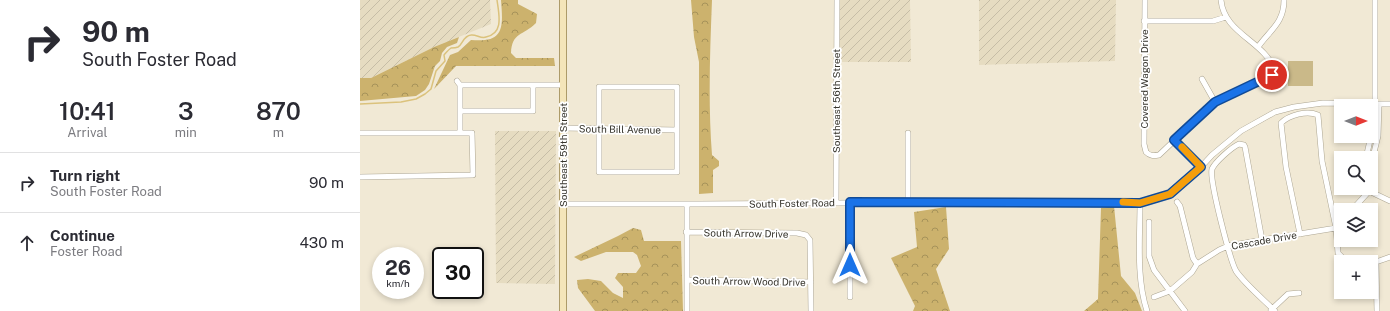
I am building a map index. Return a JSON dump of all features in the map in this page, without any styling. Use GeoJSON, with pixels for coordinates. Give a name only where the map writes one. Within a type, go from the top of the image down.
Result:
{"type":"FeatureCollection","features":[{"type":"Feature","properties":{"kind":"main road","name":"Southeast 59th Street"},"geometry":{"type":"LineString","coordinates":[[563,0],[564,311]]}},
{"type":"Feature","properties":{"kind":"street","name":"Southeast 56th Street"},"geometry":{"type":"LineString","coordinates":[[836,0],[836,202]]}},
{"type":"Feature","properties":{"kind":"street","name":"Covered Wagon Drive"},"geometry":{"type":"LineString","coordinates":[[1145,0],[1144,144],[1146,152],[1150,155],[1159,154],[1174,140]]}},
{"type":"Feature","properties":{"kind":"street"},"geometry":{"type":"LineString","coordinates":[[1201,167],[1174,140],[1215,102],[1272,75],[1275,71],[1274,66],[1258,47],[1235,29],[1226,17],[1221,0]]}},
{"type":"Feature","properties":{"kind":"street"},"geometry":{"type":"LineString","coordinates":[[1258,47],[1278,23],[1283,14],[1284,0]]}},
{"type":"Feature","properties":{"kind":"street"},"geometry":{"type":"LineString","coordinates":[[1375,0],[1375,99]]}},
{"type":"Feature","properties":{"kind":"street"},"geometry":{"type":"LineString","coordinates":[[1144,21],[1213,21],[1226,17]]}},
{"type":"Feature","properties":{"kind":"street"},"geometry":{"type":"LineString","coordinates":[[1202,78],[1215,102]]}},
{"type":"Feature","properties":{"kind":"street"},"geometry":{"type":"LineString","coordinates":[[460,133],[458,83],[563,85]]}},
{"type":"Feature","properties":{"kind":"street"},"geometry":{"type":"LineString","coordinates":[[460,110],[533,111],[533,85]]}},
{"type":"Feature","properties":{"kind":"street"},"geometry":{"type":"LineString","coordinates":[[599,87],[677,87],[677,130],[677,172],[599,172],[599,87]]}},
{"type":"Feature","properties":{"kind":"street","name":"South Foster Road"},"geometry":{"type":"LineString","coordinates":[[563,204],[687,205],[836,202],[1140,203],[1170,194],[1201,167],[1212,155],[1241,131],[1275,112],[1294,107],[1323,103],[1334,103]]}},
{"type":"Feature","properties":{"kind":"street","name":"South Foster Road"},"geometry":{"type":"LineString","coordinates":[[1378,104],[1390,104]]}},
{"type":"Feature","properties":{"kind":"street"},"geometry":{"type":"LineString","coordinates":[[1300,234],[1286,167],[1281,124],[1291,116],[1313,113],[1318,115],[1322,161],[1334,218]]}},
{"type":"Feature","properties":{"kind":"street","name":"South Bill Avenue"},"geometry":{"type":"LineString","coordinates":[[563,128],[677,130]]}},
{"type":"Feature","properties":{"kind":"street"},"geometry":{"type":"LineString","coordinates":[[360,133],[472,133],[473,175],[360,177]]}},
{"type":"Feature","properties":{"kind":"street"},"geometry":{"type":"LineString","coordinates":[[908,133],[908,202]]}},
{"type":"Feature","properties":{"kind":"street"},"geometry":{"type":"LineString","coordinates":[[1262,240],[1246,147],[1242,144],[1235,145],[1215,164],[1212,170],[1214,192],[1236,270],[1272,310],[1288,294],[1299,293]]}},
{"type":"Feature","properties":{"kind":"street"},"geometry":{"type":"LineString","coordinates":[[1377,195],[1390,201]]}},
{"type":"Feature","properties":{"kind":"street"},"geometry":{"type":"LineString","coordinates":[[850,202],[850,297]]}},
{"type":"Feature","properties":{"kind":"street"},"geometry":{"type":"LineString","coordinates":[[1177,202],[1180,206],[1193,258],[1197,264]]}},
{"type":"Feature","properties":{"kind":"street"},"geometry":{"type":"LineString","coordinates":[[1140,203],[1140,279],[1143,300],[1147,311]]}},
{"type":"Feature","properties":{"kind":"street"},"geometry":{"type":"LineString","coordinates":[[687,205],[687,311]]}},
{"type":"Feature","properties":{"kind":"street"},"geometry":{"type":"LineString","coordinates":[[1149,222],[1149,256],[1151,264],[1185,311]]}},
{"type":"Feature","properties":{"kind":"street","name":"Cascade Drive"},"geometry":{"type":"LineString","coordinates":[[1154,297],[1170,291],[1192,272],[1197,264],[1228,246],[1334,228]]}},
{"type":"Feature","properties":{"kind":"street","name":"South Arrow Drive"},"geometry":{"type":"LineString","coordinates":[[686,232],[797,233],[806,235],[810,240],[812,282]]}},
{"type":"Feature","properties":{"kind":"street"},"geometry":{"type":"LineString","coordinates":[[1378,261],[1390,257]]}},
{"type":"Feature","properties":{"kind":"street","name":"South Arrow Wood Drive"},"geometry":{"type":"LineString","coordinates":[[687,280],[812,282]]}},
{"type":"Feature","properties":{"kind":"street"},"geometry":{"type":"LineString","coordinates":[[811,311],[812,282]]}},
{"type":"Feature","properties":{"kind":"street"},"geometry":{"type":"LineString","coordinates":[[1378,299],[1378,311]]}},
{"type":"Feature","properties":{"kind":"shaded area"},"geometry":{"type":"Polygon","coordinates":[[[360,0],[490,0],[491,24],[434,47],[371,78],[360,78],[360,0]]]}},
{"type":"Feature","properties":{"kind":"shaded area"},"geometry":{"type":"Polygon","coordinates":[[[840,0],[910,0],[911,62],[840,62],[840,0]]]}},
{"type":"Feature","properties":{"kind":"shaded area"},"geometry":{"type":"Polygon","coordinates":[[[979,0],[1116,0],[1115,61],[979,65],[979,0]]]}},
{"type":"Feature","properties":{"kind":"shaded area"},"geometry":{"type":"Polygon","coordinates":[[[1288,61],[1313,61],[1313,86],[1288,86],[1288,61]]]}},
{"type":"Feature","properties":{"kind":"shaded area"},"geometry":{"type":"Polygon","coordinates":[[[495,131],[556,131],[555,284],[496,283],[495,131]]]}},
{"type":"Feature","properties":{"kind":"green space"},"geometry":{"type":"Polygon","coordinates":[[[501,0],[518,0],[518,4],[537,14],[536,23],[519,35],[514,41],[511,53],[516,58],[554,58],[555,66],[456,66],[434,89],[450,55],[458,52],[471,40],[490,39],[496,36],[500,31],[502,18],[501,0]]]}},
{"type":"Feature","properties":{"kind":"green space"},"geometry":{"type":"Polygon","coordinates":[[[691,0],[712,0],[710,116],[712,155],[719,161],[719,166],[713,170],[713,193],[699,194],[699,62],[694,37],[691,0]]]}},
{"type":"Feature","properties":{"kind":"green space"},"geometry":{"type":"Polygon","coordinates":[[[459,37],[457,43],[447,47],[442,53],[440,61],[435,66],[429,84],[425,90],[416,96],[360,101],[360,78],[371,78],[434,47],[459,37]]]}},
{"type":"Feature","properties":{"kind":"green space"},"geometry":{"type":"Polygon","coordinates":[[[1114,206],[1121,276],[1135,293],[1142,311],[1084,311],[1098,299],[1101,208],[1114,206]]]}},
{"type":"Feature","properties":{"kind":"green space"},"geometry":{"type":"Polygon","coordinates":[[[946,207],[949,249],[936,269],[950,311],[913,311],[915,306],[891,258],[917,247],[914,212],[946,207]]]}},
{"type":"Feature","properties":{"kind":"green space"},"geometry":{"type":"Polygon","coordinates":[[[633,228],[641,230],[644,241],[681,241],[683,311],[595,311],[578,288],[577,280],[588,279],[601,281],[613,293],[623,298],[623,287],[615,278],[618,273],[636,273],[641,266],[637,255],[633,252],[606,252],[581,261],[574,257],[633,228]]]}},
{"type":"Feature","properties":{"kind":"waterway"},"geometry":{"type":"LineString","coordinates":[[360,104],[401,102],[416,99],[425,94],[431,89],[436,71],[445,61],[444,55],[451,48],[458,47],[468,36],[473,35],[484,37],[492,35],[496,32],[499,23],[497,0]]}},
{"type":"Feature","properties":{"kind":"slow traffic"},"geometry":{"type":"LineString","coordinates":[[1123,202],[1140,203],[1170,194],[1201,167],[1182,147]]}},
{"type":"Feature","properties":{"kind":"route"},"geometry":{"type":"LineString","coordinates":[[850,265],[850,202],[1140,203],[1170,194],[1201,167],[1174,140],[1215,102],[1272,75]]}}]}
